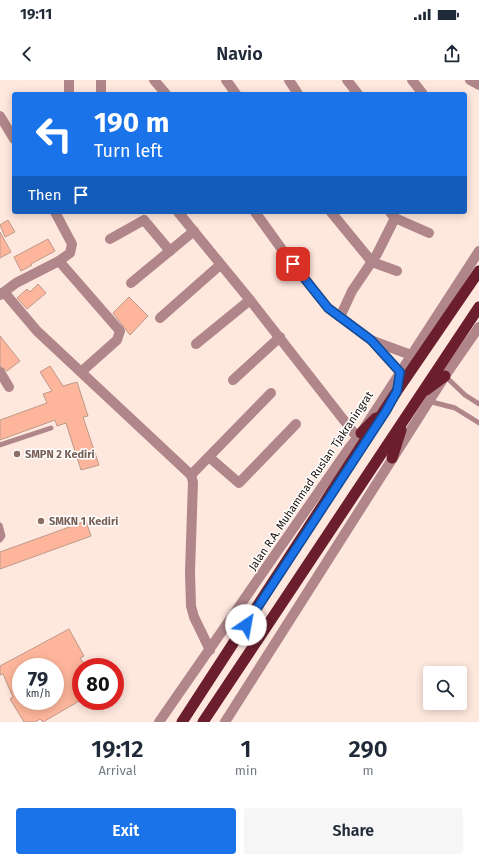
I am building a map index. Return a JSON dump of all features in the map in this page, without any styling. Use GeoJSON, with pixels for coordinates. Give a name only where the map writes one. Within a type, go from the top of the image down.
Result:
{"type":"FeatureCollection","features":[{"type":"Feature","properties":{"kind":"highway","name":"Jalan R.A. Muhammad Ruslan Tjakraningrat"},"geometry":{"type":"LineString","coordinates":[[182,722],[386,411],[397,391],[479,272]]}},
{"type":"Feature","properties":{"kind":"highway"},"geometry":{"type":"LineString","coordinates":[[425,397],[479,307]]}},
{"type":"Feature","properties":{"kind":"highway"},"geometry":{"type":"LineString","coordinates":[[397,391],[400,372]]}},
{"type":"Feature","properties":{"kind":"highway"},"geometry":{"type":"LineString","coordinates":[[203,722],[404,420],[445,376]]}},
{"type":"Feature","properties":{"kind":"highway"},"geometry":{"type":"LineString","coordinates":[[359,435],[386,411]]}},
{"type":"Feature","properties":{"kind":"highway"},"geometry":{"type":"LineString","coordinates":[[392,458],[404,420]]}},
{"type":"Feature","properties":{"kind":"street"},"geometry":{"type":"LineString","coordinates":[[69,80],[70,92]]}},
{"type":"Feature","properties":{"kind":"street"},"geometry":{"type":"LineString","coordinates":[[101,80],[101,92]]}},
{"type":"Feature","properties":{"kind":"street"},"geometry":{"type":"LineString","coordinates":[[154,80],[164,92]]}},
{"type":"Feature","properties":{"kind":"street"},"geometry":{"type":"LineString","coordinates":[[226,80],[235,92]]}},
{"type":"Feature","properties":{"kind":"street"},"geometry":{"type":"LineString","coordinates":[[289,80],[297,92]]}},
{"type":"Feature","properties":{"kind":"street"},"geometry":{"type":"LineString","coordinates":[[347,80],[356,92]]}},
{"type":"Feature","properties":{"kind":"street"},"geometry":{"type":"LineString","coordinates":[[412,80],[421,92]]}},
{"type":"Feature","properties":{"kind":"street"},"geometry":{"type":"LineString","coordinates":[[470,80],[479,85]]}},
{"type":"Feature","properties":{"kind":"street"},"geometry":{"type":"LineString","coordinates":[[0,116],[12,135]]}},
{"type":"Feature","properties":{"kind":"street"},"geometry":{"type":"LineString","coordinates":[[56,214],[67,234],[72,248],[68,255],[59,262],[21,280],[2,293],[38,331],[191,475],[193,482],[190,572],[191,606],[194,617],[210,650]]}},
{"type":"Feature","properties":{"kind":"street"},"geometry":{"type":"LineString","coordinates":[[180,214],[359,435]]}},
{"type":"Feature","properties":{"kind":"street"},"geometry":{"type":"LineString","coordinates":[[256,214],[328,308],[371,340],[400,372]]}},
{"type":"Feature","properties":{"kind":"street"},"geometry":{"type":"LineString","coordinates":[[333,214],[372,262],[397,271]]}},
{"type":"Feature","properties":{"kind":"street"},"geometry":{"type":"LineString","coordinates":[[340,316],[352,291],[384,242],[392,215],[429,234]]}},
{"type":"Feature","properties":{"kind":"street"},"geometry":{"type":"LineString","coordinates":[[110,239],[144,220],[170,251]]}},
{"type":"Feature","properties":{"kind":"street"},"geometry":{"type":"LineString","coordinates":[[131,284],[194,231]]}},
{"type":"Feature","properties":{"kind":"street","name":"Jalan R.A. Muhammad Ruslan Tjakraningrat"},"geometry":{"type":"LineString","coordinates":[[159,722],[359,435],[479,251]]}},
{"type":"Feature","properties":{"kind":"street"},"geometry":{"type":"LineString","coordinates":[[59,262],[120,331],[117,340],[81,372]]}},
{"type":"Feature","properties":{"kind":"street"},"geometry":{"type":"LineString","coordinates":[[160,318],[220,265]]}},
{"type":"Feature","properties":{"kind":"street"},"geometry":{"type":"LineString","coordinates":[[196,344],[250,300]]}},
{"type":"Feature","properties":{"kind":"street"},"geometry":{"type":"LineString","coordinates":[[445,376],[479,327]]}},
{"type":"Feature","properties":{"kind":"street"},"geometry":{"type":"LineString","coordinates":[[234,380],[280,337]]}},
{"type":"Feature","properties":{"kind":"street"},"geometry":{"type":"LineString","coordinates":[[371,340],[410,355]]}},
{"type":"Feature","properties":{"kind":"street"},"geometry":{"type":"LineString","coordinates":[[0,372],[10,387]]}},
{"type":"Feature","properties":{"kind":"street"},"geometry":{"type":"LineString","coordinates":[[191,475],[271,393]]}},
{"type":"Feature","properties":{"kind":"street"},"geometry":{"type":"LineString","coordinates":[[225,722],[392,458],[425,397]]}},
{"type":"Feature","properties":{"kind":"street"},"geometry":{"type":"LineString","coordinates":[[209,457],[239,483],[296,424]]}},
{"type":"Feature","properties":{"kind":"lane"},"geometry":{"type":"LineString","coordinates":[[445,376],[465,395],[479,404]]}},
{"type":"Feature","properties":{"kind":"lane"},"geometry":{"type":"LineString","coordinates":[[425,397],[455,408],[479,423]]}},
{"type":"Feature","properties":{"kind":"lane"},"geometry":{"type":"LineString","coordinates":[[0,446],[51,428]]}},
{"type":"Feature","properties":{"kind":"lane"},"geometry":{"type":"LineString","coordinates":[[0,525],[3,536],[0,540]]}},
{"type":"Feature","properties":{"kind":"building"},"geometry":{"type":"Polygon","coordinates":[[[8,220],[15,232],[5,237],[0,225],[8,220]]]}},
{"type":"Feature","properties":{"kind":"building"},"geometry":{"type":"Polygon","coordinates":[[[0,232],[11,252],[0,258],[0,232]]]}},
{"type":"Feature","properties":{"kind":"building"},"geometry":{"type":"Polygon","coordinates":[[[48,239],[55,251],[21,271],[14,257],[48,239]]]}},
{"type":"Feature","properties":{"kind":"building"},"geometry":{"type":"Polygon","coordinates":[[[38,284],[46,293],[27,309],[17,298],[27,289],[30,292],[38,284]]]}},
{"type":"Feature","properties":{"kind":"building"},"geometry":{"type":"Polygon","coordinates":[[[129,297],[148,316],[130,335],[113,313],[129,297]]]}},
{"type":"Feature","properties":{"kind":"building"},"geometry":{"type":"Polygon","coordinates":[[[0,336],[20,361],[7,371],[0,366],[0,336]]]}},
{"type":"Feature","properties":{"kind":"building"},"geometry":{"type":"Polygon","coordinates":[[[50,366],[63,386],[77,382],[88,416],[83,417],[99,465],[81,470],[66,423],[57,426],[55,420],[0,440],[0,420],[47,403],[43,394],[52,391],[40,372],[50,366]]]}},
{"type":"Feature","properties":{"kind":"building"},"geometry":{"type":"Polygon","coordinates":[[[86,521],[91,536],[0,569],[0,552],[86,521]]]}},
{"type":"Feature","properties":{"kind":"building"},"geometry":{"type":"Polygon","coordinates":[[[69,629],[84,656],[80,658],[72,658],[72,705],[64,710],[64,658],[15,658],[69,629]]]}},
{"type":"Feature","properties":{"kind":"building"},"geometry":{"type":"Polygon","coordinates":[[[12,660],[12,695],[3,674],[0,675],[0,666],[12,660]]]}},
{"type":"Feature","properties":{"kind":"building"},"geometry":{"type":"Polygon","coordinates":[[[17,710],[64,710],[43,722],[40,719],[35,722],[24,722],[17,710]]]}},
{"type":"Feature","properties":{"kind":"place","name":"SMPN 2 Kediri"},"geometry":{"type":"Point","coordinates":[17,454]}},
{"type":"Feature","properties":{"kind":"place","name":"SMKN 1 Kediri"},"geometry":{"type":"Point","coordinates":[41,521]}},
{"type":"Feature","properties":{"kind":"route"},"geometry":{"type":"LineString","coordinates":[[246,625],[386,411],[397,391],[400,372],[371,340],[328,308],[293,264]]}}]}
